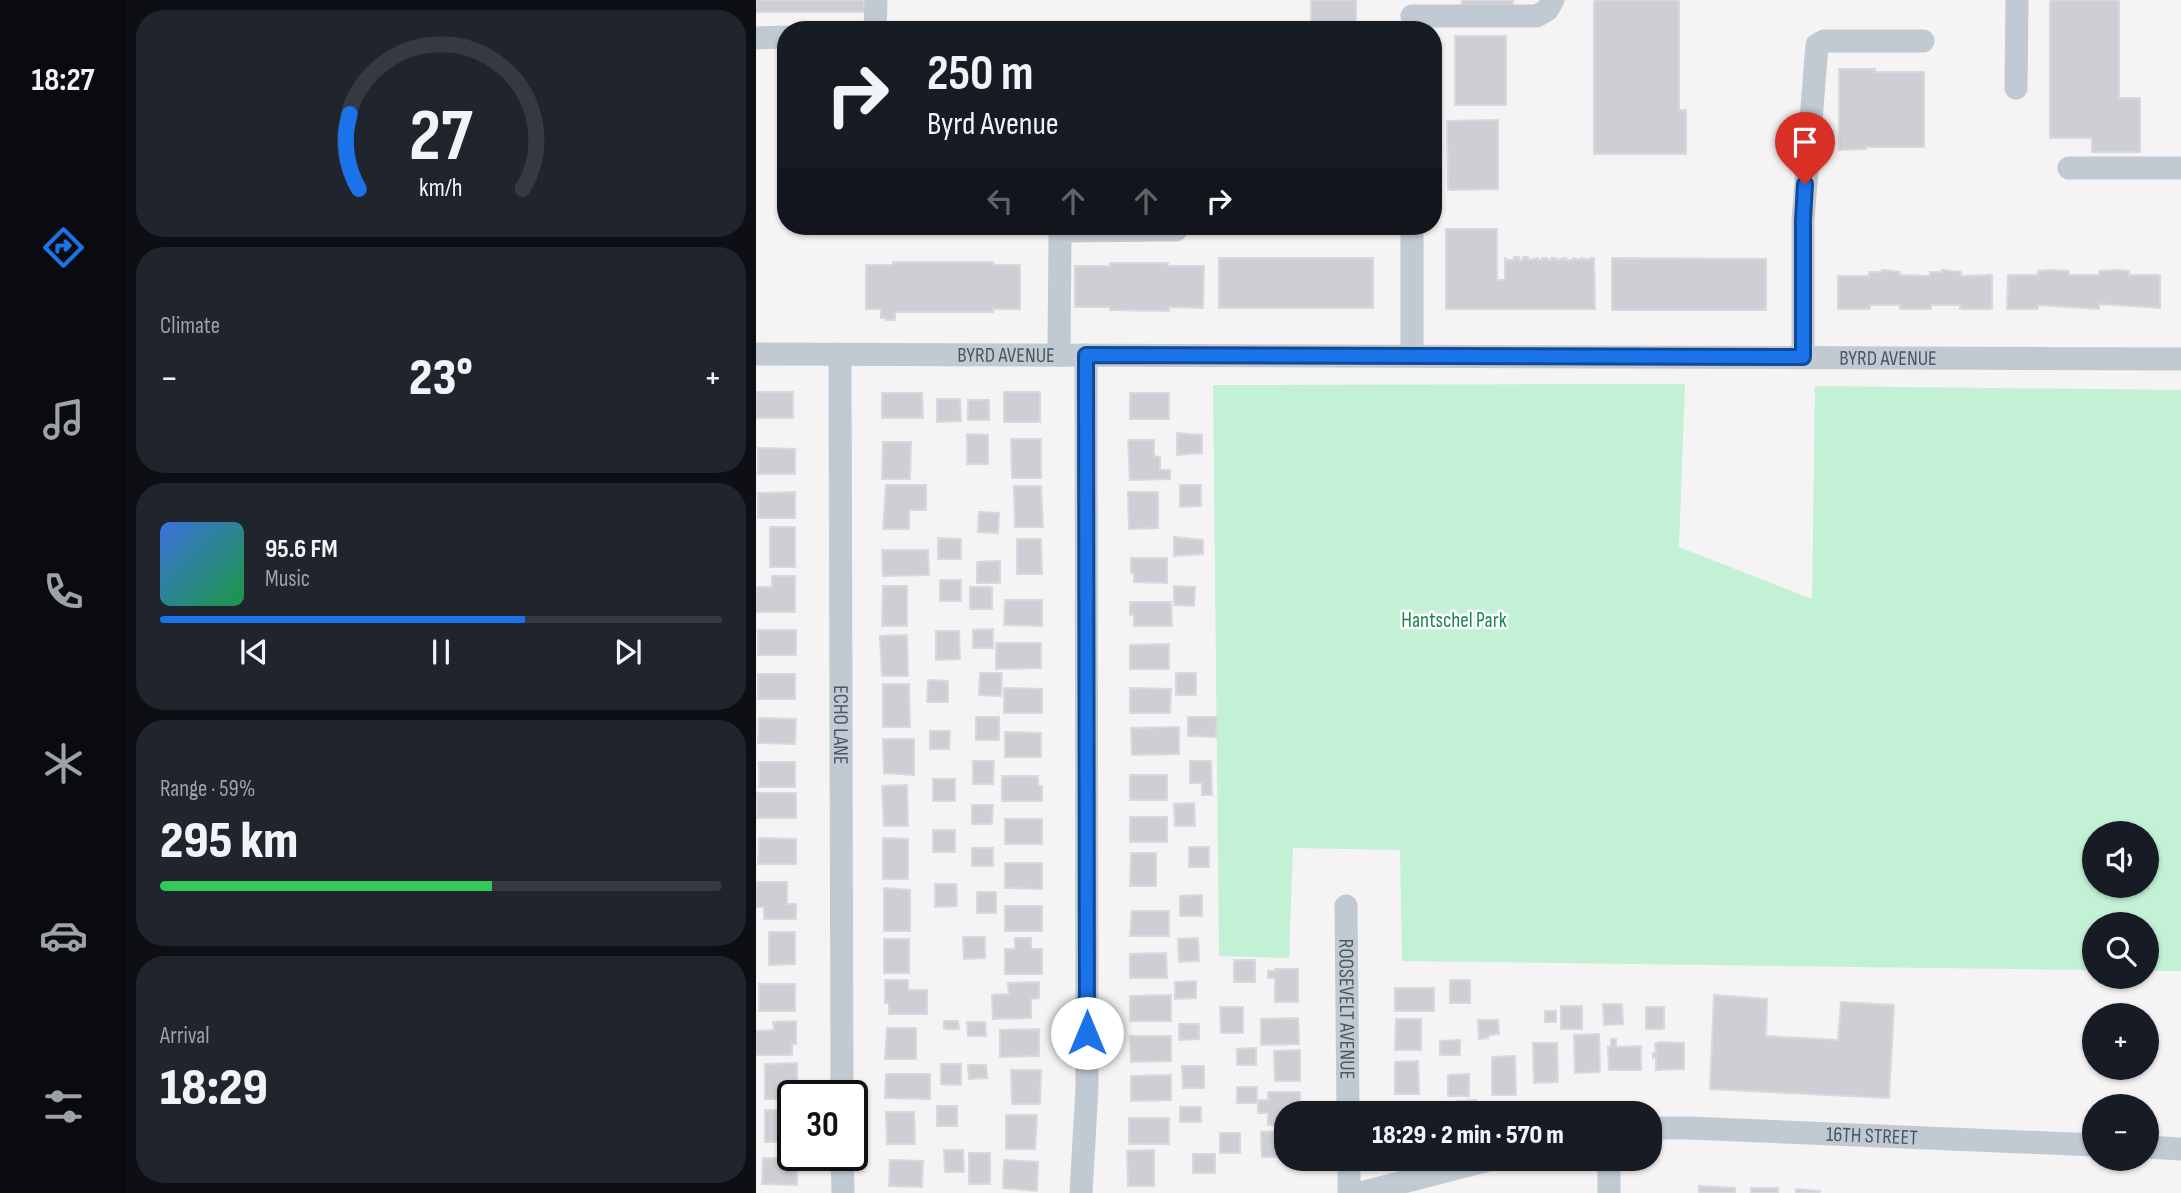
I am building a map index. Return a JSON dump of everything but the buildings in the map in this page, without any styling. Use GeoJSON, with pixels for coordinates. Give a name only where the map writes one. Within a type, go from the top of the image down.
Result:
{"type":"FeatureCollection","features":[{"type":"Feature","properties":{"kind":"street"},"geometry":{"type":"LineString","coordinates":[[875,21],[876,0]]}},
{"type":"Feature","properties":{"kind":"street"},"geometry":{"type":"LineString","coordinates":[[1412,15],[1537,16],[1546,10],[1553,0]]}},
{"type":"Feature","properties":{"kind":"street"},"geometry":{"type":"LineString","coordinates":[[2016,88],[2017,0]]}},
{"type":"Feature","properties":{"kind":"street"},"geometry":{"type":"LineString","coordinates":[[756,38],[777,37]]}},
{"type":"Feature","properties":{"kind":"street"},"geometry":{"type":"LineString","coordinates":[[1803,357],[1803,220],[1818,45],[1824,41],[1923,41]]}},
{"type":"Feature","properties":{"kind":"street"},"geometry":{"type":"LineString","coordinates":[[2069,168],[2181,168]]}},
{"type":"Feature","properties":{"kind":"street"},"geometry":{"type":"LineString","coordinates":[[1059,355],[1060,235]]}},
{"type":"Feature","properties":{"kind":"street"},"geometry":{"type":"LineString","coordinates":[[1412,235],[1412,356]]}},
{"type":"Feature","properties":{"kind":"street","name":"ECHO LANE"},"geometry":{"type":"LineString","coordinates":[[840,354],[842,1080]]}},
{"type":"Feature","properties":{"kind":"street","name":"BYRD AVENUE"},"geometry":{"type":"LineString","coordinates":[[756,355],[2181,359]]}},
{"type":"Feature","properties":{"kind":"street"},"geometry":{"type":"LineString","coordinates":[[1081,1193],[1087,1088],[1086,355]]}},
{"type":"Feature","properties":{"kind":"street","name":"ROOSEVELT AVENUE"},"geometry":{"type":"LineString","coordinates":[[1346,906],[1348,1101]]}},
{"type":"Feature","properties":{"kind":"street","name":"16TH STREET"},"geometry":{"type":"LineString","coordinates":[[1662,1128],[2082,1144]]}},
{"type":"Feature","properties":{"kind":"street"},"geometry":{"type":"LineString","coordinates":[[2159,1148],[2181,1149]]}},
{"type":"Feature","properties":{"kind":"street"},"geometry":{"type":"LineString","coordinates":[[842,1171],[843,1193]]}},
{"type":"Feature","properties":{"kind":"street"},"geometry":{"type":"LineString","coordinates":[[1349,1171],[1349,1193]]}},
{"type":"Feature","properties":{"kind":"street"},"geometry":{"type":"LineString","coordinates":[[1361,1193],[1446,1171]]}},
{"type":"Feature","properties":{"kind":"street"},"geometry":{"type":"LineString","coordinates":[[1609,1171],[1609,1193]]}},
{"type":"Feature","properties":{"kind":"green space","name":"Hantschel Park"},"geometry":{"type":"Polygon","coordinates":[[[1685,384],[1679,547],[1812,599],[1815,386],[2181,390],[2181,971],[2159,971],[2159,912],[2082,912],[2082,970],[1402,961],[1400,850],[1293,848],[1289,958],[1219,956],[1213,385],[1685,384]]]}},
{"type":"Feature","properties":{"kind":"route"},"geometry":{"type":"LineString","coordinates":[[1087,1033],[1086,355],[1803,357],[1805,184]]}}]}
